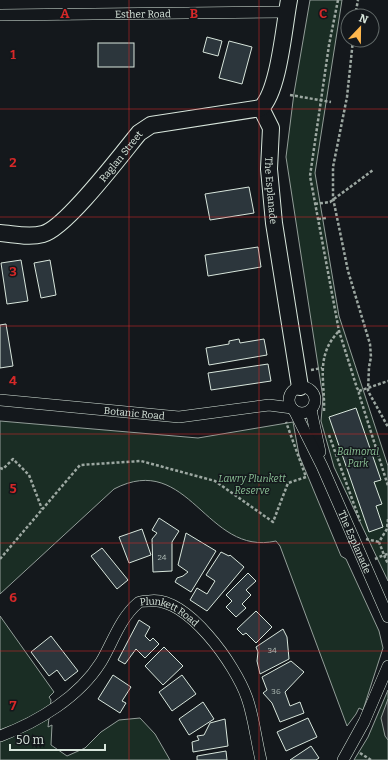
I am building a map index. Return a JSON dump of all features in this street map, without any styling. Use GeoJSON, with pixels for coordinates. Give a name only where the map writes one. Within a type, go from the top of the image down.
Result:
{"type":"FeatureCollection","features":[{"type":"Feature","properties":{"kind":"street","name":"Esther Road"},"geometry":{"type":"LineString","coordinates":[[0,15],[288,6]]}},
{"type":"Feature","properties":{"kind":"street"},"geometry":{"type":"LineString","coordinates":[[260,108],[268,98],[275,80],[288,6]]}},
{"type":"Feature","properties":{"kind":"street","name":"Raglan Street"},"geometry":{"type":"LineString","coordinates":[[0,233],[35,236],[50,232],[57,227],[70,214],[139,133],[151,125],[260,108]]}},
{"type":"Feature","properties":{"kind":"street","name":"The Esplanade"},"geometry":{"type":"LineString","coordinates":[[260,108],[271,128],[268,169],[295,391]]}},
{"type":"Feature","properties":{"kind":"street"},"geometry":{"type":"LineString","coordinates":[[308,388],[314,394],[316,403],[311,410],[304,414],[293,410],[290,404],[295,391],[308,388]]}},
{"type":"Feature","properties":{"kind":"street","name":"Botanic Road"},"geometry":{"type":"LineString","coordinates":[[269,405],[295,391]]}},
{"type":"Feature","properties":{"kind":"street","name":"Botanic Road"},"geometry":{"type":"LineString","coordinates":[[0,400],[179,416],[269,405],[282,406],[293,410]]}},
{"type":"Feature","properties":{"kind":"street","name":"The Esplanade"},"geometry":{"type":"LineString","coordinates":[[293,410],[322,466],[388,617]]}},
{"type":"Feature","properties":{"kind":"street","name":"The Esplanade"},"geometry":{"type":"LineString","coordinates":[[311,410],[322,466]]}},
{"type":"Feature","properties":{"kind":"street","name":"Plunkett Road"},"geometry":{"type":"LineString","coordinates":[[0,736],[24,727],[39,718],[71,694],[92,675],[127,615],[139,602],[153,600],[171,604],[192,620],[212,639],[233,669],[247,698],[261,760]]}},
{"type":"Feature","properties":{"kind":"street"},"geometry":{"type":"LineString","coordinates":[[343,760],[364,722],[388,666]]}},
{"type":"Feature","properties":{"kind":"path"},"geometry":{"type":"LineString","coordinates":[[338,0],[329,45],[310,176],[339,331],[388,486]]}},
{"type":"Feature","properties":{"kind":"path"},"geometry":{"type":"LineString","coordinates":[[352,48],[347,97],[333,167],[333,200],[348,271],[370,344],[371,357],[368,391],[388,427]]}},
{"type":"Feature","properties":{"kind":"path"},"geometry":{"type":"LineString","coordinates":[[290,94],[331,102]]}},
{"type":"Feature","properties":{"kind":"path"},"geometry":{"type":"LineString","coordinates":[[315,204],[333,200],[373,170]]}},
{"type":"Feature","properties":{"kind":"path"},"geometry":{"type":"LineString","coordinates":[[318,219],[326,218]]}},
{"type":"Feature","properties":{"kind":"path"},"geometry":{"type":"LineString","coordinates":[[324,413],[322,368],[330,340],[339,331]]}},
{"type":"Feature","properties":{"kind":"path"},"geometry":{"type":"LineString","coordinates":[[311,370],[322,368]]}},
{"type":"Feature","properties":{"kind":"path"},"geometry":{"type":"LineString","coordinates":[[359,391],[388,381]]}},
{"type":"Feature","properties":{"kind":"path"},"geometry":{"type":"LineString","coordinates":[[0,559],[80,465],[141,460],[215,481],[273,522],[288,483],[306,477],[288,429]]}},
{"type":"Feature","properties":{"kind":"path"},"geometry":{"type":"LineString","coordinates":[[329,434],[361,524]]}},
{"type":"Feature","properties":{"kind":"path"},"geometry":{"type":"LineString","coordinates":[[0,468],[3,469],[13,459],[29,475],[42,510]]}},
{"type":"Feature","properties":{"kind":"path"},"geometry":{"type":"LineString","coordinates":[[379,542],[388,529],[388,519]]}},
{"type":"Feature","properties":{"kind":"path"},"geometry":{"type":"LineString","coordinates":[[364,532],[366,539],[379,542],[387,555],[388,564]]}},
{"type":"Feature","properties":{"kind":"path"},"geometry":{"type":"LineString","coordinates":[[360,753],[371,760]]}},
{"type":"Feature","properties":{"kind":"green space","name":"Balmoral Park"},"geometry":{"type":"Polygon","coordinates":[[[310,0],[342,0],[315,173],[339,316],[388,466],[388,581],[334,467],[321,421],[323,398],[286,157],[294,93],[310,0]]]}},
{"type":"Feature","properties":{"kind":"green space","name":"Lawry Plunkett Reserve"},"geometry":{"type":"Polygon","coordinates":[[[0,421],[198,438],[293,422],[299,455],[341,556],[346,559],[379,631],[383,648],[363,710],[359,708],[347,726],[280,546],[276,541],[252,542],[232,534],[180,493],[161,483],[140,481],[114,489],[0,594],[0,421]]]}},
{"type":"Feature","properties":{"kind":"green space"},"geometry":{"type":"Polygon","coordinates":[[[0,616],[54,692],[49,697],[51,700],[48,727],[52,725],[51,745],[67,756],[85,748],[101,732],[119,720],[140,718],[155,734],[170,760],[0,760],[0,616]]]}},
{"type":"Feature","properties":{"kind":"green space"},"geometry":{"type":"Polygon","coordinates":[[[388,690],[388,760],[354,760],[368,737],[388,690]]]}},
{"type":"Feature","properties":{"kind":"shaded area"},"geometry":{"type":"Polygon","coordinates":[[[388,699],[388,740],[385,736],[381,718],[388,699]]]}},
{"type":"Feature","properties":{"kind":"building"},"geometry":{"type":"Polygon","coordinates":[[[207,37],[222,41],[218,56],[203,52],[207,37]]]}},
{"type":"Feature","properties":{"kind":"building"},"geometry":{"type":"Polygon","coordinates":[[[229,41],[252,47],[242,84],[219,78],[229,41]]]}},
{"type":"Feature","properties":{"kind":"building"},"geometry":{"type":"Polygon","coordinates":[[[98,43],[134,43],[134,67],[98,67],[98,43]]]}},
{"type":"Feature","properties":{"kind":"building"},"geometry":{"type":"Polygon","coordinates":[[[249,187],[254,213],[210,220],[205,194],[249,187]]]}},
{"type":"Feature","properties":{"kind":"building"},"geometry":{"type":"Polygon","coordinates":[[[258,247],[261,267],[208,276],[205,255],[258,247]]]}},
{"type":"Feature","properties":{"kind":"building"},"geometry":{"type":"Polygon","coordinates":[[[21,260],[28,301],[7,304],[1,263],[21,260]]]}},
{"type":"Feature","properties":{"kind":"building"},"geometry":{"type":"Polygon","coordinates":[[[50,260],[56,295],[41,298],[34,263],[50,260]]]}},
{"type":"Feature","properties":{"kind":"building"},"geometry":{"type":"Polygon","coordinates":[[[6,324],[13,366],[0,368],[0,325],[6,324]]]}},
{"type":"Feature","properties":{"kind":"building"},"geometry":{"type":"Polygon","coordinates":[[[239,339],[240,343],[264,339],[267,355],[209,365],[206,348],[229,344],[229,341],[239,339]]]}},
{"type":"Feature","properties":{"kind":"building"},"geometry":{"type":"Polygon","coordinates":[[[268,364],[271,381],[211,390],[208,373],[268,364]]]}},
{"type":"Feature","properties":{"kind":"building"},"geometry":{"type":"Polygon","coordinates":[[[356,408],[381,480],[374,482],[382,504],[376,506],[383,527],[369,532],[329,417],[356,408]]]}},
{"type":"Feature","properties":{"kind":"building"},"geometry":{"type":"Polygon","coordinates":[[[159,518],[179,531],[172,542],[172,571],[153,572],[152,539],[157,533],[152,530],[159,518]]]}},
{"type":"Feature","properties":{"kind":"building"},"geometry":{"type":"Polygon","coordinates":[[[142,529],[151,555],[129,563],[119,537],[142,529]]]}},
{"type":"Feature","properties":{"kind":"building"},"geometry":{"type":"Polygon","coordinates":[[[186,533],[216,551],[191,592],[175,582],[177,578],[188,572],[178,565],[186,533]]]}},
{"type":"Feature","properties":{"kind":"building"},"geometry":{"type":"Polygon","coordinates":[[[102,548],[128,580],[117,589],[91,556],[102,548]]]}},
{"type":"Feature","properties":{"kind":"building"},"geometry":{"type":"Polygon","coordinates":[[[221,552],[229,556],[230,555],[244,567],[207,611],[190,600],[197,588],[207,594],[215,581],[206,575],[221,552]]]}},
{"type":"Feature","properties":{"kind":"building"},"geometry":{"type":"Polygon","coordinates":[[[248,573],[256,581],[246,590],[251,595],[242,604],[246,608],[236,617],[226,607],[232,601],[226,595],[248,573]]]}},
{"type":"Feature","properties":{"kind":"building"},"geometry":{"type":"Polygon","coordinates":[[[256,611],[272,627],[256,643],[246,633],[243,635],[237,629],[256,611]]]}},
{"type":"Feature","properties":{"kind":"building"},"geometry":{"type":"Polygon","coordinates":[[[139,620],[150,627],[145,636],[150,641],[153,638],[159,644],[145,658],[136,649],[125,664],[118,660],[139,620]]]}},
{"type":"Feature","properties":{"kind":"building"},"geometry":{"type":"Polygon","coordinates":[[[283,629],[287,637],[289,659],[260,674],[257,661],[258,652],[256,647],[283,629]]]}},
{"type":"Feature","properties":{"kind":"building"},"geometry":{"type":"Polygon","coordinates":[[[51,636],[78,671],[65,681],[57,670],[49,676],[31,652],[51,636]]]}},
{"type":"Feature","properties":{"kind":"building"},"geometry":{"type":"Polygon","coordinates":[[[164,647],[183,666],[163,685],[145,666],[164,647]]]}},
{"type":"Feature","properties":{"kind":"building"},"geometry":{"type":"Polygon","coordinates":[[[291,661],[304,672],[285,692],[290,706],[300,702],[304,713],[280,722],[272,703],[263,693],[267,690],[262,677],[291,661]]]}},
{"type":"Feature","properties":{"kind":"building"},"geometry":{"type":"Polygon","coordinates":[[[113,675],[131,687],[122,701],[126,703],[120,713],[98,699],[113,675]]]}},
{"type":"Feature","properties":{"kind":"building"},"geometry":{"type":"Polygon","coordinates":[[[182,675],[196,694],[172,711],[159,692],[182,675]]]}},
{"type":"Feature","properties":{"kind":"building"},"geometry":{"type":"Polygon","coordinates":[[[203,702],[214,719],[189,735],[179,719],[203,702]]]}},
{"type":"Feature","properties":{"kind":"building"},"geometry":{"type":"Polygon","coordinates":[[[308,718],[317,737],[286,751],[277,732],[308,718]]]}},
{"type":"Feature","properties":{"kind":"building"},"geometry":{"type":"Polygon","coordinates":[[[225,719],[228,746],[193,752],[192,742],[199,740],[197,736],[204,735],[210,723],[225,719]]]}},
{"type":"Feature","properties":{"kind":"building"},"geometry":{"type":"Polygon","coordinates":[[[311,746],[319,758],[316,760],[290,760],[311,746]]]}},
{"type":"Feature","properties":{"kind":"building"},"geometry":{"type":"Polygon","coordinates":[[[226,751],[227,760],[197,760],[197,756],[226,751]]]}}]}
